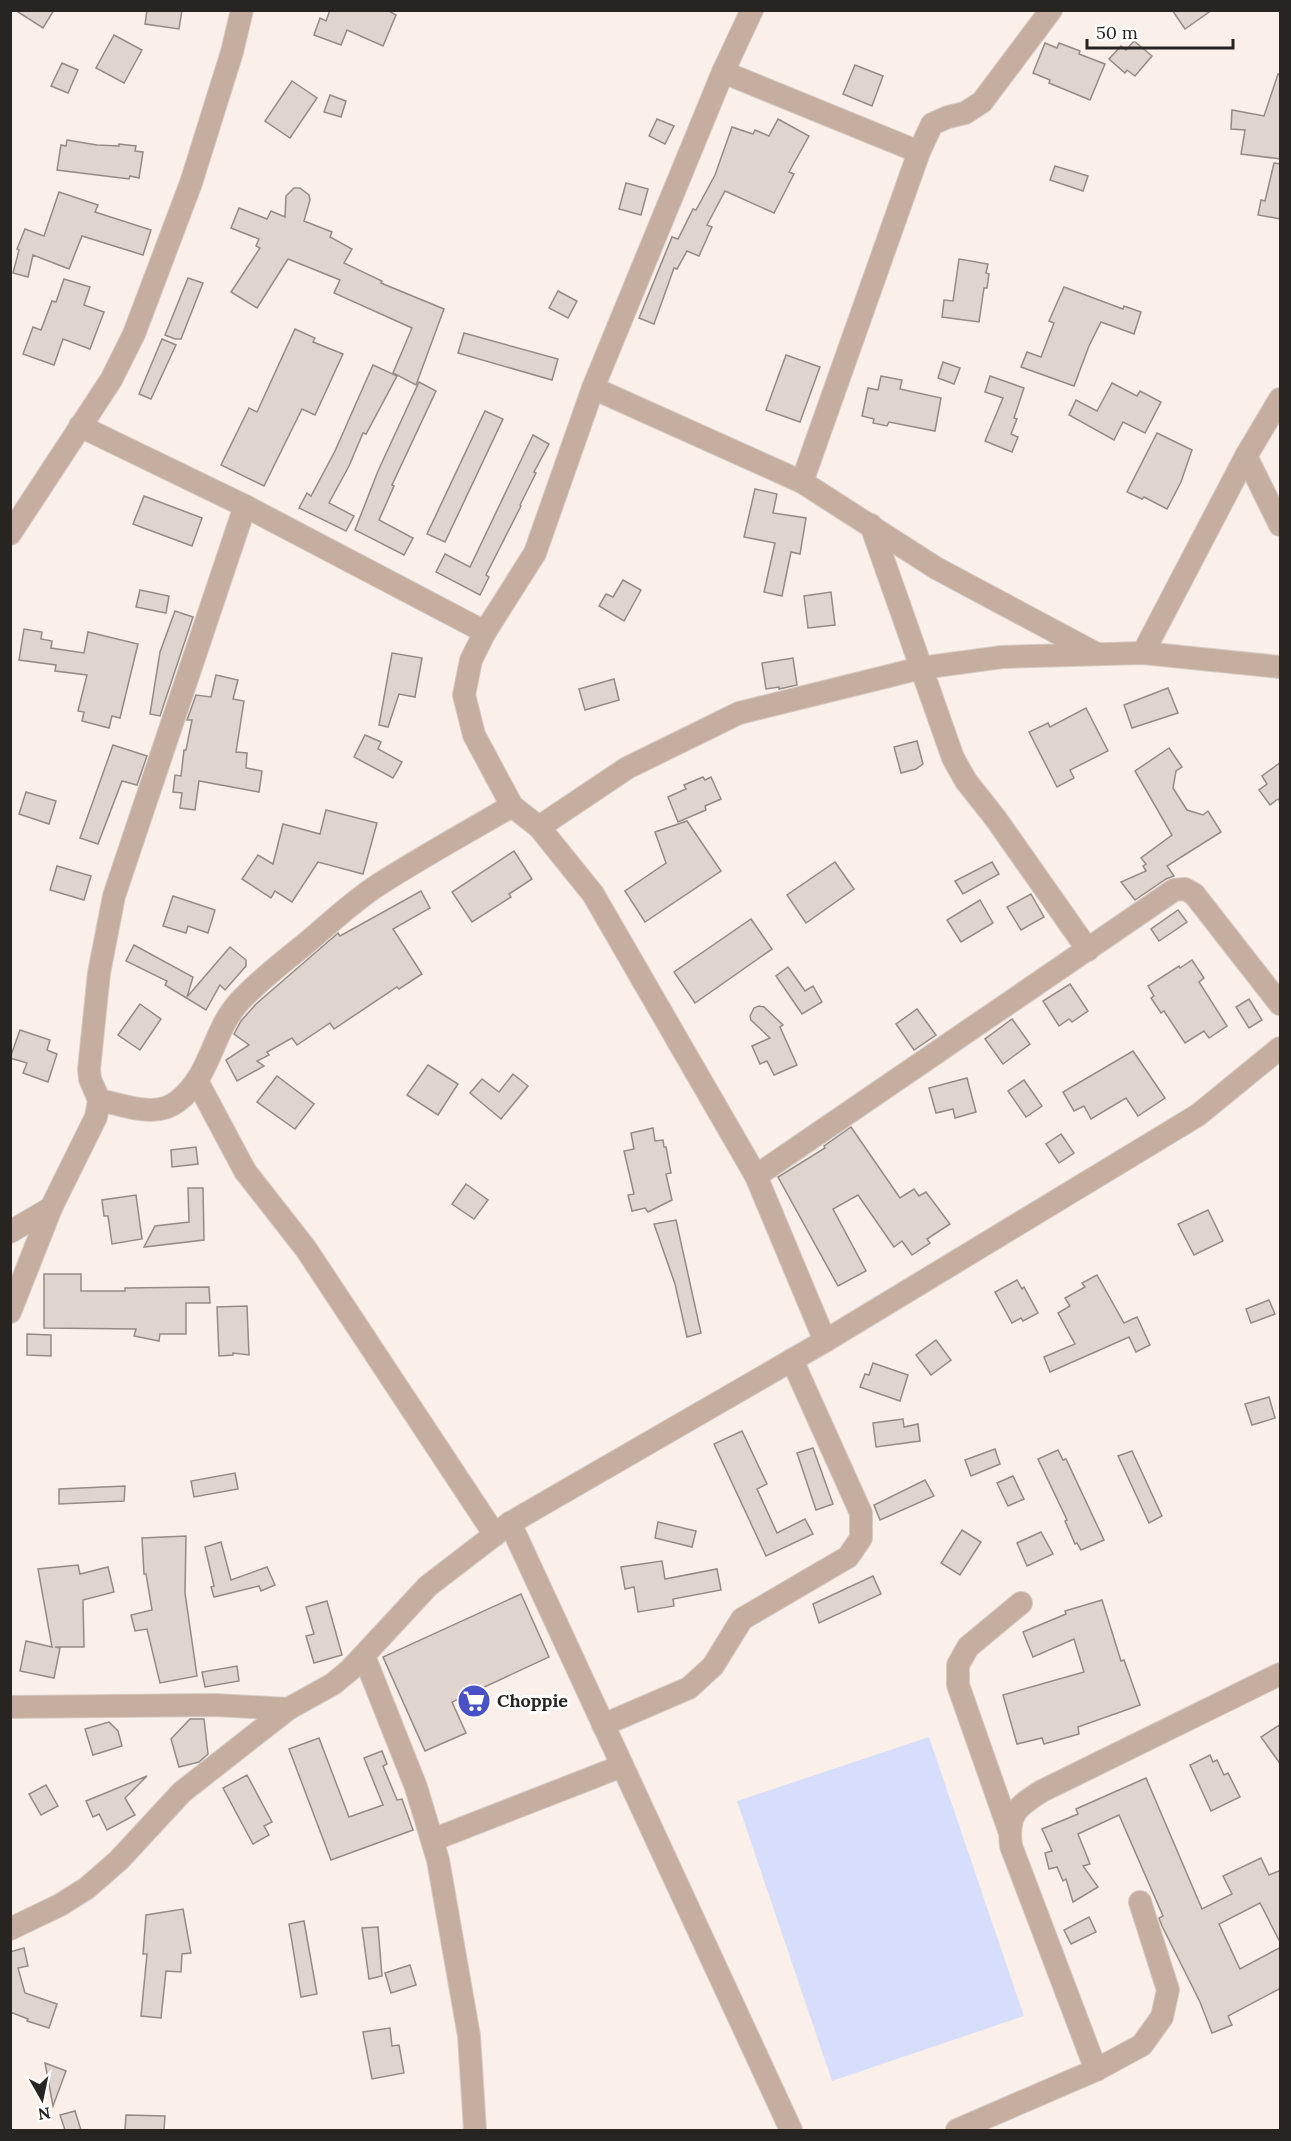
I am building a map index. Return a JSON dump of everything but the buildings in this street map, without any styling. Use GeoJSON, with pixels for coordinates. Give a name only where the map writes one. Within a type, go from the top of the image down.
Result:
{"type":"FeatureCollection","features":[{"type":"Feature","properties":{"kind":"street"},"geometry":{"type":"LineString","coordinates":[[10,534],[111,380],[134,334],[191,183],[232,52],[242,10]]}},
{"type":"Feature","properties":{"kind":"street"},"geometry":{"type":"LineString","coordinates":[[752,10],[723,72],[593,388],[535,553],[485,632],[471,660],[464,695],[474,735],[512,806],[539,827],[593,894],[756,1176],[825,1341]]}},
{"type":"Feature","properties":{"kind":"street"},"geometry":{"type":"LineString","coordinates":[[802,482],[919,152],[933,124],[982,102],[1051,10]]}},
{"type":"Feature","properties":{"kind":"street"},"geometry":{"type":"LineString","coordinates":[[723,72],[919,152]]}},
{"type":"Feature","properties":{"kind":"street"},"geometry":{"type":"LineString","coordinates":[[593,388],[802,482],[936,568],[1099,655]]}},
{"type":"Feature","properties":{"kind":"street"},"geometry":{"type":"LineString","coordinates":[[1143,653],[1246,456],[1281,399]]}},
{"type":"Feature","properties":{"kind":"street"},"geometry":{"type":"LineString","coordinates":[[80,426],[245,506],[485,632]]}},
{"type":"Feature","properties":{"kind":"street"},"geometry":{"type":"LineString","coordinates":[[1246,456],[1281,525]]}},
{"type":"Feature","properties":{"kind":"street"},"geometry":{"type":"LineString","coordinates":[[10,1312],[51,1208],[96,1117],[99,1100],[90,1079],[89,1069],[99,973],[114,896],[245,506]]}},
{"type":"Feature","properties":{"kind":"street"},"geometry":{"type":"LineString","coordinates":[[871,525],[953,758],[966,782],[996,819],[1088,950]]}},
{"type":"Feature","properties":{"kind":"street"},"geometry":{"type":"LineString","coordinates":[[539,827],[627,768],[739,713],[921,669],[1002,657],[1143,653],[1281,667]]}},
{"type":"Feature","properties":{"kind":"street"},"geometry":{"type":"LineString","coordinates":[[99,1100],[147,1110],[164,1110],[178,1101],[197,1081],[215,1048],[225,1018],[240,1000],[376,886],[512,806]]}},
{"type":"Feature","properties":{"kind":"street"},"geometry":{"type":"LineString","coordinates":[[756,1176],[1174,890],[1185,889],[1194,894],[1281,1004]]}},
{"type":"Feature","properties":{"kind":"street"},"geometry":{"type":"LineString","coordinates":[[10,1929],[60,1905],[87,1888],[119,1860],[182,1792],[288,1709],[333,1684],[364,1656],[428,1586],[502,1529],[825,1341],[1198,1115],[1281,1048]]}},
{"type":"Feature","properties":{"kind":"street"},"geometry":{"type":"LineString","coordinates":[[197,1081],[245,1171],[306,1249],[502,1529],[603,1725],[791,2130]]}},
{"type":"Feature","properties":{"kind":"street"},"geometry":{"type":"LineString","coordinates":[[10,1232],[51,1208]]}},
{"type":"Feature","properties":{"kind":"street"},"geometry":{"type":"LineString","coordinates":[[603,1725],[689,1688],[713,1666],[742,1619],[848,1557],[861,1538],[861,1513],[792,1360]]}},
{"type":"Feature","properties":{"kind":"street"},"geometry":{"type":"LineString","coordinates":[[1021,1603],[968,1647],[958,1665],[958,1686],[1009,1830],[1011,1846],[1096,2070]]}},
{"type":"Feature","properties":{"kind":"street"},"geometry":{"type":"LineString","coordinates":[[364,1656],[416,1787],[438,1860],[469,2036],[475,2130]]}},
{"type":"Feature","properties":{"kind":"street"},"geometry":{"type":"LineString","coordinates":[[1009,1830],[1011,1818],[1024,1802],[1042,1791],[1281,1674]]}},
{"type":"Feature","properties":{"kind":"street"},"geometry":{"type":"LineString","coordinates":[[10,1707],[215,1705],[288,1709]]}},
{"type":"Feature","properties":{"kind":"street"},"geometry":{"type":"LineString","coordinates":[[440,1837],[622,1766]]}},
{"type":"Feature","properties":{"kind":"street"},"geometry":{"type":"LineString","coordinates":[[957,2130],[1096,2070],[1142,2045],[1162,2017],[1168,1990],[1140,1902]]}},
{"type":"Feature","properties":{"kind":"shaded area"},"geometry":{"type":"Polygon","coordinates":[[[929,1737],[1024,2016],[832,2081],[737,1801],[929,1737]]]}},
{"type":"Feature","properties":{"kind":"place","name":"Choppie"},"geometry":{"type":"Point","coordinates":[474,1701]}}]}
